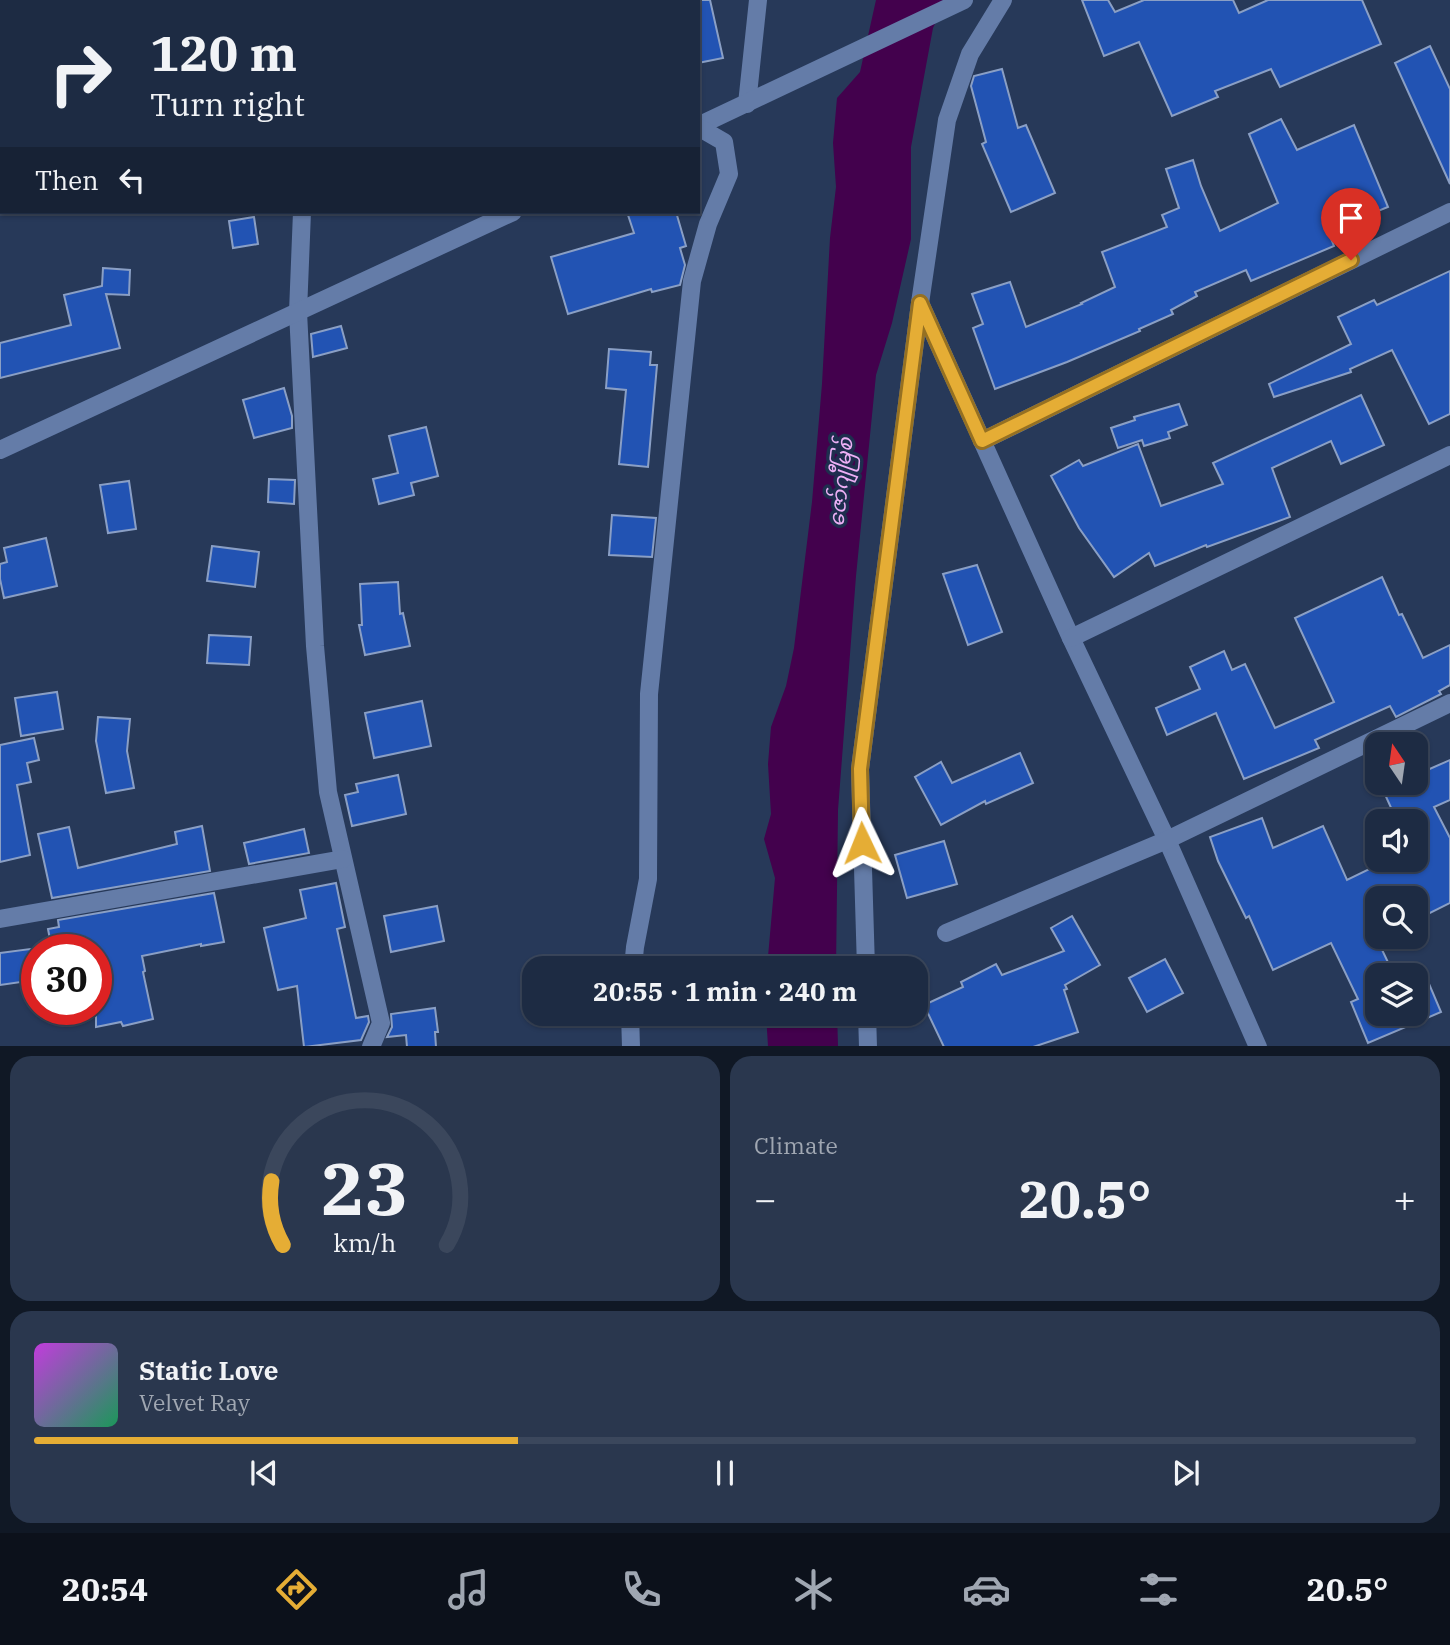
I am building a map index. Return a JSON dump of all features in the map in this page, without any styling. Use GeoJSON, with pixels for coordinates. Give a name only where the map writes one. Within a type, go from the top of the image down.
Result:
{"type":"FeatureCollection","features":[{"type":"Feature","properties":{"kind":"street"},"geometry":{"type":"LineString","coordinates":[[747,104],[758,0]]}},
{"type":"Feature","properties":{"kind":"street"},"geometry":{"type":"LineString","coordinates":[[700,125],[964,0]]}},
{"type":"Feature","properties":{"kind":"street"},"geometry":{"type":"LineString","coordinates":[[866,956],[860,769],[920,303],[947,120],[970,54],[1003,0]]}},
{"type":"Feature","properties":{"kind":"street"},"geometry":{"type":"LineString","coordinates":[[635,956],[648,879],[649,694],[692,281],[708,224],[729,174],[723,142],[700,127]]}},
{"type":"Feature","properties":{"kind":"street"},"geometry":{"type":"LineString","coordinates":[[982,441],[1450,212]]}},
{"type":"Feature","properties":{"kind":"street"},"geometry":{"type":"LineString","coordinates":[[302,214],[298,312],[314,646],[328,792],[381,1023],[371,1046]]}},
{"type":"Feature","properties":{"kind":"street"},"geometry":{"type":"LineString","coordinates":[[0,450],[509,214]]}},
{"type":"Feature","properties":{"kind":"street"},"geometry":{"type":"LineString","coordinates":[[920,303],[1070,638],[1167,840],[1258,1046]]}},
{"type":"Feature","properties":{"kind":"street"},"geometry":{"type":"LineString","coordinates":[[1070,638],[1450,455]]}},
{"type":"Feature","properties":{"kind":"street"},"geometry":{"type":"LineString","coordinates":[[946,933],[1167,840],[1450,703]]}},
{"type":"Feature","properties":{"kind":"street"},"geometry":{"type":"LineString","coordinates":[[0,919],[343,859]]}},
{"type":"Feature","properties":{"kind":"street"},"geometry":{"type":"LineString","coordinates":[[630,1026],[631,1046]]}},
{"type":"Feature","properties":{"kind":"street"},"geometry":{"type":"LineString","coordinates":[[867,1026],[868,1046]]}},
{"type":"Feature","properties":{"kind":"water","name":"ဇော်ဂျီမြစ်"},"geometry":{"type":"Polygon","coordinates":[[[876,0],[946,0],[933,28],[911,147],[911,239],[892,323],[876,375],[856,576],[838,810],[836,956],[768,956],[775,878],[764,839],[771,814],[768,764],[771,727],[786,686],[794,648],[812,502],[830,238],[836,187],[833,143],[837,98],[860,72],[876,0]]]}},
{"type":"Feature","properties":{"kind":"water"},"geometry":{"type":"Polygon","coordinates":[[[767,1026],[837,1026],[838,1046],[768,1046],[767,1026]]]}},
{"type":"Feature","properties":{"kind":"building"},"geometry":{"type":"Polygon","coordinates":[[[700,0],[710,0],[723,58],[700,63],[700,0]]]}},
{"type":"Feature","properties":{"kind":"building"},"geometry":{"type":"Polygon","coordinates":[[[1082,0],[1108,0],[1115,12],[1144,0],[1233,0],[1239,13],[1268,0],[1362,0],[1381,44],[1280,87],[1271,69],[1215,91],[1218,97],[1172,116],[1139,42],[1104,56],[1082,0]]]}},
{"type":"Feature","properties":{"kind":"building"},"geometry":{"type":"Polygon","coordinates":[[[1430,46],[1450,89],[1450,184],[1395,63],[1430,46]]]}},
{"type":"Feature","properties":{"kind":"building"},"geometry":{"type":"Polygon","coordinates":[[[1002,69],[1018,128],[1026,125],[1055,193],[1011,212],[982,144],[986,142],[971,86],[974,76],[1002,69]]]}},
{"type":"Feature","properties":{"kind":"building"},"geometry":{"type":"Polygon","coordinates":[[[1281,119],[1297,150],[1354,125],[1388,207],[1328,231],[1334,246],[1251,281],[1246,270],[1195,292],[1197,296],[1171,310],[1173,314],[1139,329],[1140,331],[995,389],[973,328],[983,324],[972,294],[1010,282],[1026,327],[1115,287],[1102,252],[1167,227],[1162,215],[1179,208],[1166,169],[1193,160],[1220,231],[1278,203],[1249,134],[1281,119]]]}},
{"type":"Feature","properties":{"kind":"building"},"geometry":{"type":"Polygon","coordinates":[[[628,214],[677,214],[686,246],[680,248],[685,265],[680,285],[652,292],[651,289],[568,314],[551,257],[634,233],[628,214]]]}},
{"type":"Feature","properties":{"kind":"building"},"geometry":{"type":"Polygon","coordinates":[[[254,217],[258,244],[233,248],[229,221],[254,217]]]}},
{"type":"Feature","properties":{"kind":"building"},"geometry":{"type":"Polygon","coordinates":[[[103,268],[130,270],[129,295],[106,294],[120,348],[0,378],[0,343],[71,325],[64,295],[102,286],[103,268]]]}},
{"type":"Feature","properties":{"kind":"building"},"geometry":{"type":"Polygon","coordinates":[[[1450,271],[1450,414],[1429,424],[1392,350],[1350,369],[1351,372],[1274,397],[1269,384],[1351,344],[1338,317],[1374,300],[1377,305],[1450,271]]]}},
{"type":"Feature","properties":{"kind":"building"},"geometry":{"type":"Polygon","coordinates":[[[341,326],[347,348],[313,357],[311,334],[341,326]]]}},
{"type":"Feature","properties":{"kind":"building"},"geometry":{"type":"Polygon","coordinates":[[[609,349],[651,352],[650,365],[657,365],[648,467],[619,464],[626,390],[606,388],[609,349]]]}},
{"type":"Feature","properties":{"kind":"building"},"geometry":{"type":"Polygon","coordinates":[[[284,388],[292,416],[292,428],[254,438],[243,400],[284,388]]]}},
{"type":"Feature","properties":{"kind":"building"},"geometry":{"type":"Polygon","coordinates":[[[1361,395],[1384,445],[1341,464],[1331,441],[1272,468],[1290,517],[1207,547],[1206,545],[1155,566],[1149,553],[1114,577],[1079,528],[1051,476],[1079,460],[1083,466],[1138,444],[1161,506],[1223,484],[1213,463],[1361,395]]]}},
{"type":"Feature","properties":{"kind":"building"},"geometry":{"type":"Polygon","coordinates":[[[1179,404],[1187,425],[1168,432],[1170,438],[1144,446],[1142,440],[1118,448],[1111,428],[1135,420],[1134,417],[1179,404]]]}},
{"type":"Feature","properties":{"kind":"building"},"geometry":{"type":"Polygon","coordinates":[[[426,427],[438,476],[411,483],[414,495],[379,504],[373,479],[398,473],[389,436],[426,427]]]}},
{"type":"Feature","properties":{"kind":"building"},"geometry":{"type":"Polygon","coordinates":[[[269,479],[295,480],[294,504],[268,502],[269,479]]]}},
{"type":"Feature","properties":{"kind":"building"},"geometry":{"type":"Polygon","coordinates":[[[129,481],[136,529],[108,533],[100,485],[129,481]]]}},
{"type":"Feature","properties":{"kind":"building"},"geometry":{"type":"Polygon","coordinates":[[[612,515],[656,518],[652,557],[609,555],[612,515]]]}},
{"type":"Feature","properties":{"kind":"building"},"geometry":{"type":"Polygon","coordinates":[[[46,538],[57,586],[4,598],[0,564],[7,562],[4,548],[46,538]]]}},
{"type":"Feature","properties":{"kind":"building"},"geometry":{"type":"Polygon","coordinates":[[[212,546],[259,552],[255,587],[207,581],[212,546]]]}},
{"type":"Feature","properties":{"kind":"building"},"geometry":{"type":"Polygon","coordinates":[[[977,565],[1002,632],[968,645],[943,574],[977,565]]]}},
{"type":"Feature","properties":{"kind":"building"},"geometry":{"type":"Polygon","coordinates":[[[1382,577],[1423,658],[1450,645],[1450,685],[1439,691],[1441,694],[1396,717],[1390,706],[1315,740],[1319,748],[1244,779],[1216,713],[1167,735],[1156,708],[1200,689],[1190,667],[1224,651],[1232,670],[1245,664],[1275,728],[1334,702],[1295,618],[1382,577]]]}},
{"type":"Feature","properties":{"kind":"building"},"geometry":{"type":"Polygon","coordinates":[[[398,582],[400,614],[403,613],[410,646],[365,655],[359,625],[362,625],[360,584],[398,582]]]}},
{"type":"Feature","properties":{"kind":"building"},"geometry":{"type":"Polygon","coordinates":[[[209,635],[251,637],[249,665],[207,663],[209,635]]]}},
{"type":"Feature","properties":{"kind":"building"},"geometry":{"type":"Polygon","coordinates":[[[57,692],[63,729],[21,736],[15,698],[57,692]]]}},
{"type":"Feature","properties":{"kind":"building"},"geometry":{"type":"Polygon","coordinates":[[[422,701],[431,746],[374,758],[365,713],[422,701]]]}},
{"type":"Feature","properties":{"kind":"building"},"geometry":{"type":"Polygon","coordinates":[[[98,717],[130,719],[127,751],[134,788],[106,793],[96,741],[98,717]]]}},
{"type":"Feature","properties":{"kind":"building"},"geometry":{"type":"Polygon","coordinates":[[[34,738],[39,760],[27,763],[31,782],[17,785],[30,855],[0,862],[0,745],[34,738]]]}},
{"type":"Feature","properties":{"kind":"building"},"geometry":{"type":"Polygon","coordinates":[[[1020,753],[1033,783],[986,804],[985,801],[941,825],[915,777],[941,762],[952,783],[1020,753]]]}},
{"type":"Feature","properties":{"kind":"building"},"geometry":{"type":"Polygon","coordinates":[[[1450,760],[1450,800],[1434,807],[1450,838],[1450,903],[1428,914],[1428,886],[1365,886],[1365,949],[1382,949],[1388,963],[1365,963],[1365,1026],[1408,1026],[1368,1043],[1351,1002],[1358,999],[1331,943],[1273,970],[1249,916],[1246,918],[1218,861],[1210,837],[1262,818],[1273,848],[1323,826],[1347,880],[1365,871],[1428,872],[1428,809],[1392,809],[1385,795],[1428,795],[1428,770],[1450,760]]]}},
{"type":"Feature","properties":{"kind":"building"},"geometry":{"type":"Polygon","coordinates":[[[398,775],[406,814],[352,826],[345,795],[358,792],[356,784],[398,775]]]}},
{"type":"Feature","properties":{"kind":"building"},"geometry":{"type":"Polygon","coordinates":[[[202,826],[210,871],[52,898],[38,834],[69,827],[78,868],[177,844],[175,832],[202,826]]]}},
{"type":"Feature","properties":{"kind":"building"},"geometry":{"type":"Polygon","coordinates":[[[304,829],[309,853],[249,864],[244,843],[304,829]]]}},
{"type":"Feature","properties":{"kind":"building"},"geometry":{"type":"Polygon","coordinates":[[[944,841],[957,884],[907,898],[895,855],[944,841]]]}},
{"type":"Feature","properties":{"kind":"building"},"geometry":{"type":"Polygon","coordinates":[[[336,883],[345,927],[337,929],[356,1018],[368,1016],[369,1022],[361,1040],[304,1046],[297,986],[278,990],[264,928],[306,918],[300,890],[336,883]]]}},
{"type":"Feature","properties":{"kind":"building"},"geometry":{"type":"Polygon","coordinates":[[[214,893],[224,942],[142,956],[153,1019],[123,1026],[121,1022],[112,1024],[112,934],[49,934],[48,929],[59,927],[58,920],[214,893]]]}},
{"type":"Feature","properties":{"kind":"building"},"geometry":{"type":"Polygon","coordinates":[[[437,906],[444,941],[391,952],[384,916],[437,906]]]}},
{"type":"Feature","properties":{"kind":"building"},"geometry":{"type":"Polygon","coordinates":[[[1072,916],[1100,965],[1065,985],[1067,989],[1064,990],[1078,1032],[1036,1046],[944,1046],[928,1013],[928,1003],[963,987],[961,982],[996,964],[1002,975],[1064,951],[1051,928],[1072,916]]]}},
{"type":"Feature","properties":{"kind":"building"},"geometry":{"type":"Polygon","coordinates":[[[21,950],[21,982],[0,985],[0,953],[21,950]]]}},
{"type":"Feature","properties":{"kind":"building"},"geometry":{"type":"Polygon","coordinates":[[[1165,959],[1183,993],[1147,1012],[1129,978],[1165,959]]]}},
{"type":"Feature","properties":{"kind":"building"},"geometry":{"type":"Polygon","coordinates":[[[1428,981],[1441,1012],[1428,1018],[1428,981]]]}},
{"type":"Feature","properties":{"kind":"building"},"geometry":{"type":"Polygon","coordinates":[[[435,1008],[438,1032],[435,1032],[436,1046],[407,1046],[406,1035],[387,1037],[392,1027],[391,1014],[435,1008]]]}},
{"type":"Feature","properties":{"kind":"route"},"geometry":{"type":"LineString","coordinates":[[862,843],[860,769],[920,303],[982,441],[1351,260]]}}]}
